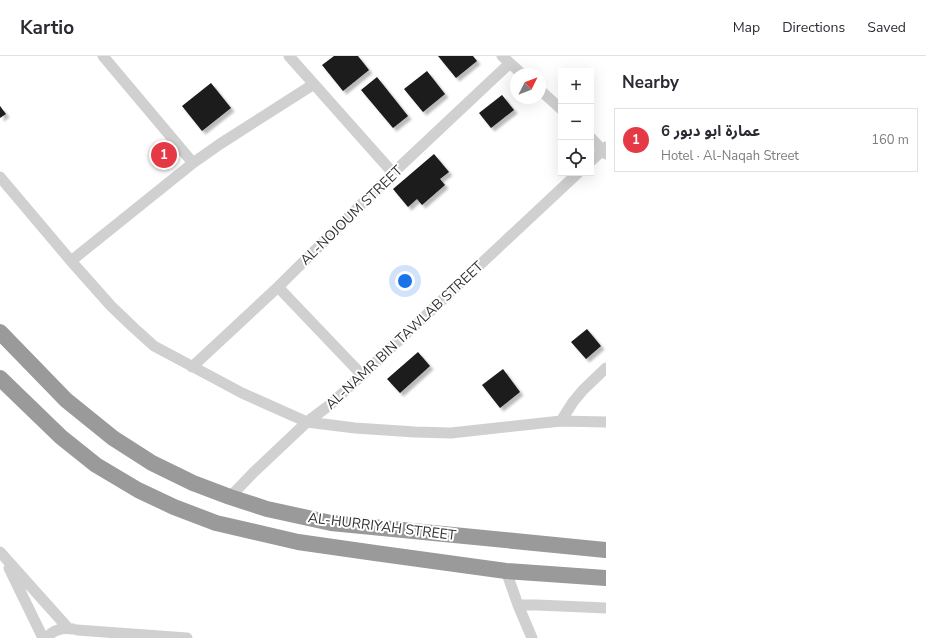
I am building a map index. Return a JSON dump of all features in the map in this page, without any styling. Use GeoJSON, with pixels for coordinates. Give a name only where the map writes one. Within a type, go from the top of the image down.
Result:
{"type":"FeatureCollection","features":[{"type":"Feature","properties":{"kind":"highway","name":"AL-HURRIYAH STREET"},"geometry":{"type":"LineString","coordinates":[[0,332],[66,400],[113,438],[152,463],[192,483],[230,497],[267,508],[331,523],[606,550]]}},
{"type":"Feature","properties":{"kind":"highway","name":"AL-HURRIYAH STREET"},"geometry":{"type":"LineString","coordinates":[[0,378],[61,437],[96,465],[138,490],[174,507],[216,523],[298,542],[506,571],[606,578]]}},
{"type":"Feature","properties":{"kind":"street"},"geometry":{"type":"LineString","coordinates":[[103,56],[193,163]]}},
{"type":"Feature","properties":{"kind":"street"},"geometry":{"type":"LineString","coordinates":[[289,56],[393,173]]}},
{"type":"Feature","properties":{"kind":"street"},"geometry":{"type":"LineString","coordinates":[[506,60],[515,68]]}},
{"type":"Feature","properties":{"kind":"street","name":"AL-NOJOUM STREET"},"geometry":{"type":"LineString","coordinates":[[192,367],[278,286],[506,60]]}},
{"type":"Feature","properties":{"kind":"street"},"geometry":{"type":"LineString","coordinates":[[71,261],[193,163],[314,84]]}},
{"type":"Feature","properties":{"kind":"street"},"geometry":{"type":"LineString","coordinates":[[546,95],[558,106]]}},
{"type":"Feature","properties":{"kind":"street"},"geometry":{"type":"LineString","coordinates":[[593,140],[605,150],[594,159]]}},
{"type":"Feature","properties":{"kind":"street","name":"AL-NAMR BIN TAWLAB STREET"},"geometry":{"type":"LineString","coordinates":[[230,497],[307,422],[331,404],[575,176]]}},
{"type":"Feature","properties":{"kind":"street"},"geometry":{"type":"LineString","coordinates":[[0,177],[111,306],[154,346],[242,393],[307,422],[355,428],[451,433],[561,421],[606,422]]}},
{"type":"Feature","properties":{"kind":"street"},"geometry":{"type":"LineString","coordinates":[[278,286],[362,375]]}},
{"type":"Feature","properties":{"kind":"street"},"geometry":{"type":"LineString","coordinates":[[561,421],[573,402],[583,390],[606,368]]}},
{"type":"Feature","properties":{"kind":"street"},"geometry":{"type":"LineString","coordinates":[[1,554],[72,629],[86,638]]}},
{"type":"Feature","properties":{"kind":"street"},"geometry":{"type":"LineString","coordinates":[[1,554],[43,638]]}},
{"type":"Feature","properties":{"kind":"street"},"geometry":{"type":"LineString","coordinates":[[506,571],[532,638]]}},
{"type":"Feature","properties":{"kind":"street"},"geometry":{"type":"LineString","coordinates":[[518,605],[606,608]]}},
{"type":"Feature","properties":{"kind":"street"},"geometry":{"type":"LineString","coordinates":[[46,638],[50,633],[59,629],[187,638]]}},
{"type":"Feature","properties":{"kind":"building"},"geometry":{"type":"Polygon","coordinates":[[[334,56],[358,56],[369,70],[343,91],[322,65],[334,56]]]}},
{"type":"Feature","properties":{"kind":"building"},"geometry":{"type":"Polygon","coordinates":[[[438,56],[473,56],[477,61],[456,78],[438,56]]]}},
{"type":"Feature","properties":{"kind":"building"},"geometry":{"type":"Polygon","coordinates":[[[427,71],[445,94],[423,112],[404,89],[427,71]]]}},
{"type":"Feature","properties":{"kind":"building"},"geometry":{"type":"Polygon","coordinates":[[[377,77],[408,116],[393,128],[361,90],[377,77]]]}},
{"type":"Feature","properties":{"kind":"building"},"geometry":{"type":"Polygon","coordinates":[[[211,83],[231,108],[202,131],[182,106],[211,83]]]}},
{"type":"Feature","properties":{"kind":"building"},"geometry":{"type":"Polygon","coordinates":[[[502,95],[514,110],[491,128],[479,113],[502,95]]]}},
{"type":"Feature","properties":{"kind":"building"},"geometry":{"type":"Polygon","coordinates":[[[0,106],[6,114],[0,118],[0,106]]]}},
{"type":"Feature","properties":{"kind":"building"},"geometry":{"type":"Polygon","coordinates":[[[434,154],[449,172],[440,179],[445,185],[422,205],[417,199],[408,207],[393,189],[434,154]]]}},
{"type":"Feature","properties":{"kind":"building"},"geometry":{"type":"Polygon","coordinates":[[[587,329],[601,346],[586,359],[571,342],[587,329]]]}},
{"type":"Feature","properties":{"kind":"building"},"geometry":{"type":"Polygon","coordinates":[[[418,352],[430,366],[400,393],[387,379],[418,352]]]}},
{"type":"Feature","properties":{"kind":"building"},"geometry":{"type":"Polygon","coordinates":[[[503,369],[520,392],[500,408],[482,385],[503,369]]]}},
{"type":"Feature","properties":{"kind":"place","name":"عمارة ابو دبور 6"},"geometry":{"type":"Point","coordinates":[164,155]}}]}
